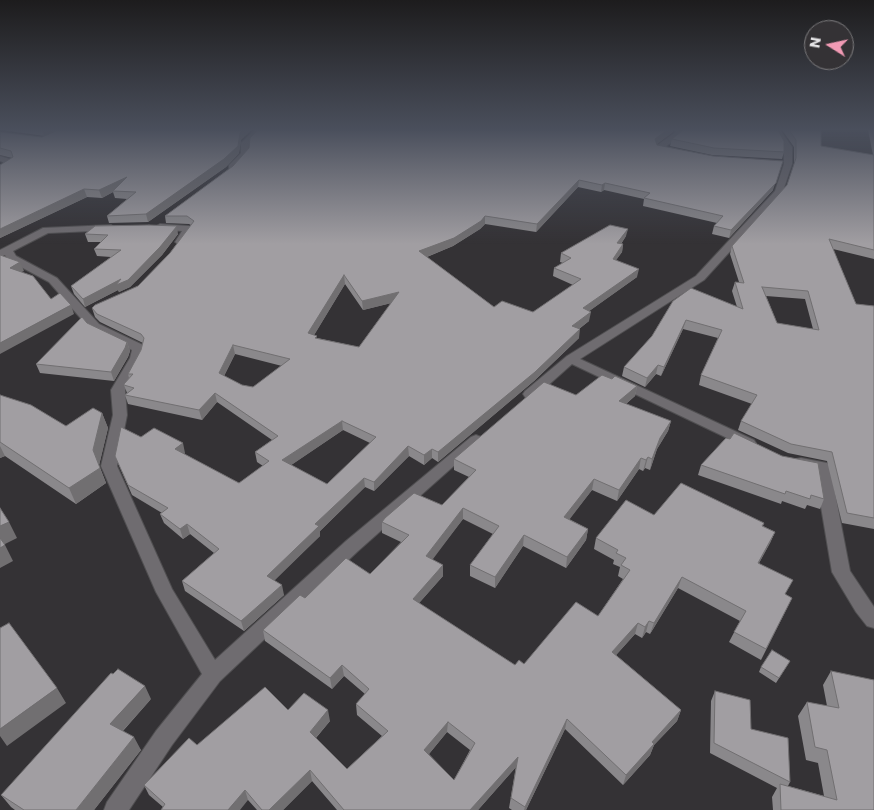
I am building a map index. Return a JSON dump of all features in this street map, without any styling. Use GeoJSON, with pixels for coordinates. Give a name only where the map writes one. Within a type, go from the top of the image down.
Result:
{"type":"FeatureCollection","features":[{"type":"Feature","properties":{"kind":"street"},"geometry":{"type":"LineString","coordinates":[[223,175],[231,168]]}},
{"type":"Feature","properties":{"kind":"street"},"geometry":{"type":"LineString","coordinates":[[518,404],[571,359],[700,278],[779,192],[783,168]]}},
{"type":"Feature","properties":{"kind":"street"},"geometry":{"type":"LineString","coordinates":[[162,218],[151,227],[189,229],[172,252]]}},
{"type":"Feature","properties":{"kind":"street"},"geometry":{"type":"LineString","coordinates":[[123,228],[46,230],[3,252],[52,280],[87,312],[95,327],[139,348],[136,358],[118,390],[120,415],[109,466],[165,592],[213,675]]}},
{"type":"Feature","properties":{"kind":"street"},"geometry":{"type":"LineString","coordinates":[[571,359],[757,447]]}},
{"type":"Feature","properties":{"kind":"street"},"geometry":{"type":"LineString","coordinates":[[115,810],[164,738],[213,675],[352,546],[488,430]]}},
{"type":"Feature","properties":{"kind":"street"},"geometry":{"type":"LineString","coordinates":[[784,460],[822,466],[841,572],[862,607],[874,620]]}},
{"type":"Feature","properties":{"kind":"building"},"geometry":{"type":"Polygon","coordinates":[[[0,168],[212,168],[146,214],[107,216],[136,192],[113,191],[127,177],[99,190],[84,189],[0,229],[0,168]]]}},
{"type":"Feature","properties":{"kind":"building"},"geometry":{"type":"Polygon","coordinates":[[[231,168],[781,168],[776,183],[731,230],[714,226],[723,216],[644,198],[650,193],[605,183],[602,185],[579,180],[537,224],[485,216],[481,221],[454,238],[419,251],[494,307],[502,301],[533,312],[581,279],[554,268],[571,258],[561,253],[610,225],[628,229],[617,243],[623,244],[613,259],[639,269],[583,308],[591,312],[572,326],[580,329],[535,372],[438,452],[432,449],[424,455],[408,446],[374,482],[364,478],[315,524],[319,526],[267,576],[282,585],[241,621],[182,581],[219,549],[187,524],[180,529],[160,514],[168,508],[128,485],[115,456],[121,427],[141,437],[154,428],[183,443],[175,449],[239,483],[269,461],[255,452],[278,436],[215,393],[199,410],[125,395],[134,388],[124,384],[133,374],[128,374],[141,350],[144,338],[141,334],[97,314],[92,308],[138,286],[170,253],[194,221],[187,216],[165,216],[231,168]],[[344,275],[308,333],[317,336],[315,338],[359,347],[399,292],[362,301],[344,275]],[[233,345],[219,373],[242,385],[253,387],[290,359],[233,345]],[[342,421],[282,460],[327,484],[376,437],[342,421]]]}},
{"type":"Feature","properties":{"kind":"building"},"geometry":{"type":"Polygon","coordinates":[[[793,168],[874,168],[874,250],[829,239],[856,304],[874,306],[874,518],[847,513],[832,452],[791,444],[741,421],[757,395],[701,375],[722,330],[686,320],[664,367],[658,365],[647,378],[624,367],[652,336],[673,301],[691,288],[743,309],[735,282],[744,283],[732,246],[787,185],[793,168]],[[762,287],[777,323],[819,330],[808,291],[762,287]]]}},
{"type":"Feature","properties":{"kind":"building"},"geometry":{"type":"Polygon","coordinates":[[[95,226],[177,226],[160,247],[128,280],[116,285],[121,279],[83,299],[71,286],[121,250],[94,249],[108,235],[85,234],[95,226]]]}},
{"type":"Feature","properties":{"kind":"building"},"geometry":{"type":"Polygon","coordinates":[[[0,255],[20,262],[10,268],[33,276],[51,299],[60,293],[71,305],[0,343],[0,255]]]}},
{"type":"Feature","properties":{"kind":"building"},"geometry":{"type":"Polygon","coordinates":[[[82,317],[87,323],[127,342],[111,372],[36,364],[82,317]]]}},
{"type":"Feature","properties":{"kind":"building"},"geometry":{"type":"Polygon","coordinates":[[[602,375],[612,379],[615,376],[637,386],[619,401],[671,421],[660,438],[652,459],[648,457],[646,460],[641,458],[619,490],[594,479],[564,517],[588,529],[567,557],[524,535],[495,577],[470,565],[499,526],[463,508],[426,556],[443,565],[413,599],[515,665],[519,660],[524,664],[576,602],[598,616],[630,570],[621,565],[626,558],[616,553],[618,550],[596,538],[626,500],[654,515],[681,483],[764,523],[762,526],[775,532],[758,563],[793,580],[785,594],[792,598],[766,649],[734,632],[746,611],[682,577],[654,623],[649,621],[645,627],[638,623],[612,652],[681,710],[626,775],[567,719],[525,807],[511,798],[518,757],[470,810],[344,810],[310,770],[269,810],[262,810],[245,790],[228,810],[161,810],[165,804],[144,785],[189,738],[197,745],[265,687],[288,710],[304,693],[328,710],[310,732],[347,769],[388,731],[356,704],[369,689],[342,665],[330,678],[263,630],[300,595],[305,598],[346,558],[370,574],[409,535],[382,522],[385,518],[414,493],[442,505],[476,470],[454,459],[544,382],[576,395],[602,375]],[[448,722],[424,750],[454,780],[475,743],[448,722]]]}},
{"type":"Feature","properties":{"kind":"building"},"geometry":{"type":"Polygon","coordinates":[[[0,395],[31,405],[66,426],[93,408],[102,413],[93,450],[100,468],[69,488],[0,442],[0,395]]]}},
{"type":"Feature","properties":{"kind":"building"},"geometry":{"type":"Polygon","coordinates":[[[734,433],[782,456],[818,463],[824,499],[811,495],[810,499],[786,491],[785,494],[701,465],[726,438],[730,439],[734,433]]]}},
{"type":"Feature","properties":{"kind":"building"},"geometry":{"type":"Polygon","coordinates":[[[0,508],[9,522],[0,526],[0,508]]]}},
{"type":"Feature","properties":{"kind":"building"},"geometry":{"type":"Polygon","coordinates":[[[0,538],[5,545],[0,548],[0,538]]]}},
{"type":"Feature","properties":{"kind":"building"},"geometry":{"type":"Polygon","coordinates":[[[9,623],[57,688],[0,729],[0,628],[9,623]]]}},
{"type":"Feature","properties":{"kind":"building"},"geometry":{"type":"Polygon","coordinates":[[[772,650],[790,661],[779,678],[761,667],[772,650]]]}},
{"type":"Feature","properties":{"kind":"building"},"geometry":{"type":"Polygon","coordinates":[[[118,669],[145,686],[110,724],[134,737],[76,810],[24,810],[1,795],[111,673],[113,674],[118,669]]]}},
{"type":"Feature","properties":{"kind":"building"},"geometry":{"type":"Polygon","coordinates":[[[831,671],[874,680],[874,810],[781,810],[780,784],[837,800],[827,750],[815,747],[807,702],[839,708],[831,671]]]}},
{"type":"Feature","properties":{"kind":"building"},"geometry":{"type":"Polygon","coordinates":[[[715,691],[750,700],[751,729],[788,738],[790,782],[714,743],[715,691]]]}}]}
